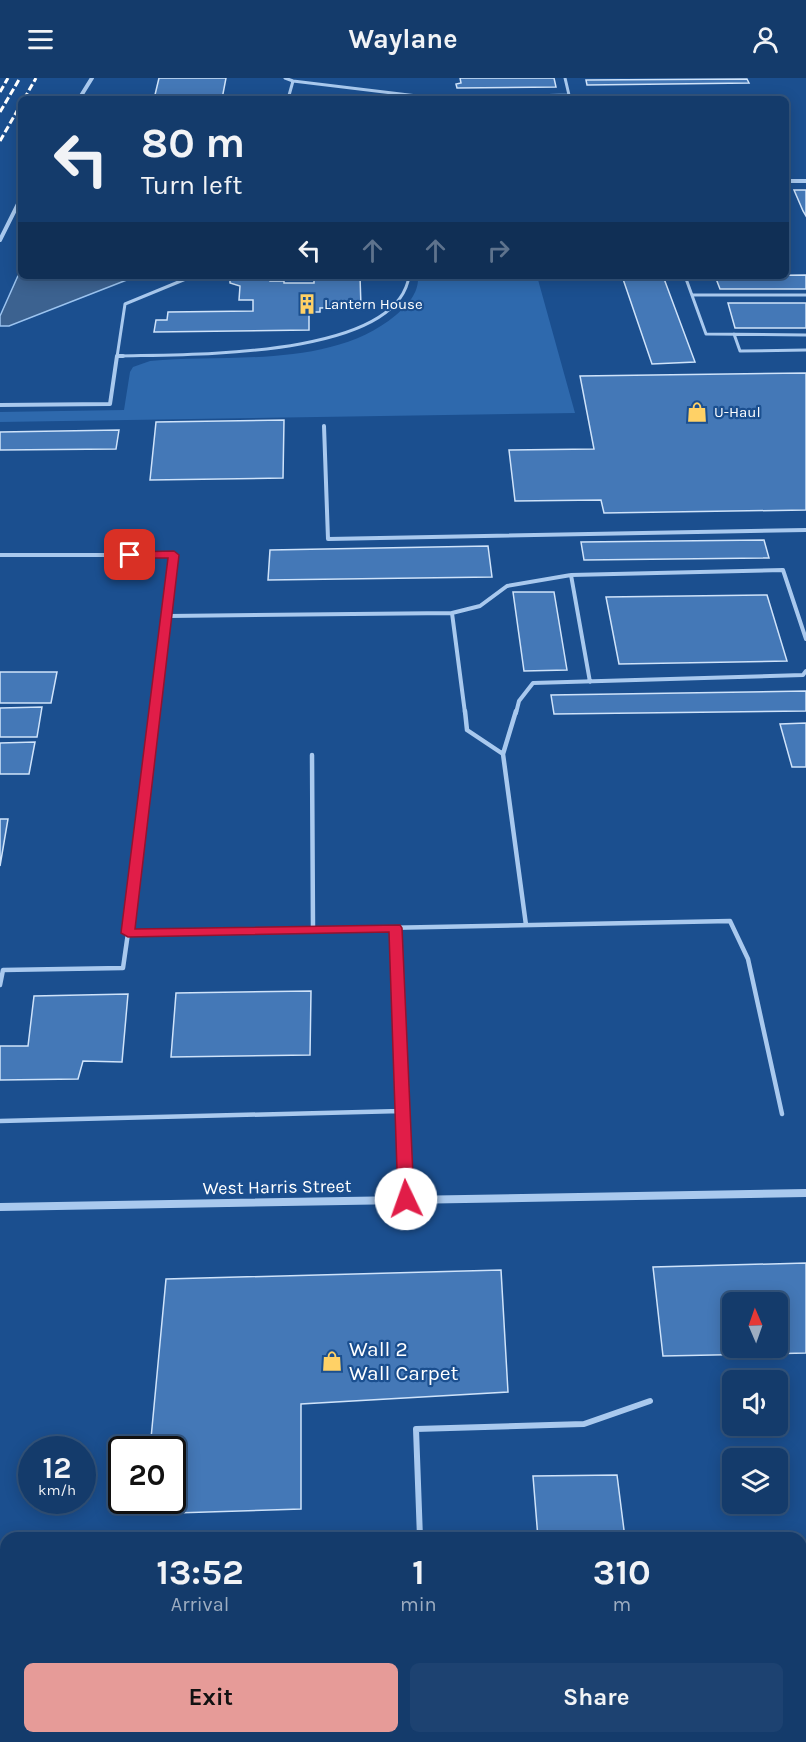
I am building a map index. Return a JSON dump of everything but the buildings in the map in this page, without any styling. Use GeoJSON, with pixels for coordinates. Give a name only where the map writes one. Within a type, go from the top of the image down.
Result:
{"type":"FeatureCollection","features":[{"type":"Feature","properties":{"kind":"street"},"geometry":{"type":"LineString","coordinates":[[81,96],[92,78]]}},
{"type":"Feature","properties":{"kind":"street"},"geometry":{"type":"LineString","coordinates":[[789,181],[806,181]]}},
{"type":"Feature","properties":{"kind":"street"},"geometry":{"type":"LineString","coordinates":[[0,240],[18,204]]}},
{"type":"Feature","properties":{"kind":"street","name":"West Harris Street"},"geometry":{"type":"LineString","coordinates":[[0,1208],[806,1193]]}},
{"type":"Feature","properties":{"kind":"lane"},"geometry":{"type":"LineString","coordinates":[[285,78],[293,81],[424,96]]}},
{"type":"Feature","properties":{"kind":"lane"},"geometry":{"type":"LineString","coordinates":[[527,96],[569,95],[565,78]]}},
{"type":"Feature","properties":{"kind":"lane"},"geometry":{"type":"LineString","coordinates":[[289,96],[293,81]]}},
{"type":"Feature","properties":{"kind":"lane"},"geometry":{"type":"LineString","coordinates":[[0,405],[110,404],[125,304],[186,279]]}},
{"type":"Feature","properties":{"kind":"lane"},"geometry":{"type":"LineString","coordinates":[[118,356],[286,348],[338,337],[389,313],[408,285],[409,279]]}},
{"type":"Feature","properties":{"kind":"lane"},"geometry":{"type":"LineString","coordinates":[[687,279],[706,334],[806,334]]}},
{"type":"Feature","properties":{"kind":"lane"},"geometry":{"type":"LineString","coordinates":[[693,295],[806,295]]}},
{"type":"Feature","properties":{"kind":"lane"},"geometry":{"type":"LineString","coordinates":[[734,334],[740,351],[806,350]]}},
{"type":"Feature","properties":{"kind":"lane"},"geometry":{"type":"LineString","coordinates":[[324,426],[328,539],[806,530]]}},
{"type":"Feature","properties":{"kind":"lane"},"geometry":{"type":"LineString","coordinates":[[0,555],[174,555],[123,968],[3,970],[0,985]]}},
{"type":"Feature","properties":{"kind":"lane"},"geometry":{"type":"LineString","coordinates":[[168,616],[452,613],[480,606],[507,586],[572,575],[783,570],[806,639]]}},
{"type":"Feature","properties":{"kind":"lane"},"geometry":{"type":"LineString","coordinates":[[572,575],[590,682]]}},
{"type":"Feature","properties":{"kind":"lane"},"geometry":{"type":"LineString","coordinates":[[452,613],[467,730],[503,754]]}},
{"type":"Feature","properties":{"kind":"lane"},"geometry":{"type":"LineString","coordinates":[[526,925],[503,754],[519,700],[533,684],[803,675],[806,671]]}},
{"type":"Feature","properties":{"kind":"lane"},"geometry":{"type":"LineString","coordinates":[[312,755],[313,929]]}},
{"type":"Feature","properties":{"kind":"lane"},"geometry":{"type":"LineString","coordinates":[[128,933],[730,921],[748,958],[782,1114]]}},
{"type":"Feature","properties":{"kind":"lane"},"geometry":{"type":"LineString","coordinates":[[396,928],[406,1199]]}},
{"type":"Feature","properties":{"kind":"lane"},"geometry":{"type":"LineString","coordinates":[[0,1121],[401,1111]]}},
{"type":"Feature","properties":{"kind":"lane"},"geometry":{"type":"LineString","coordinates":[[420,1532],[416,1429],[584,1424],[650,1401]]}},
{"type":"Feature","properties":{"kind":"shaded area"},"geometry":{"type":"Polygon","coordinates":[[[18,276],[18,279],[129,279],[9,326],[0,326],[0,316],[18,276]]]}},
{"type":"Feature","properties":{"kind":"shaded area"},"geometry":{"type":"Polygon","coordinates":[[[418,279],[538,279],[575,413],[0,422],[0,412],[124,410],[130,372],[133,367],[150,361],[278,356],[341,344],[370,332],[396,315],[415,293],[418,279]]]}},
{"type":"Feature","properties":{"kind":"railway"},"geometry":{"type":"LineString","coordinates":[[0,92],[8,78]]}},
{"type":"Feature","properties":{"kind":"railway"},"geometry":{"type":"LineString","coordinates":[[0,112],[20,78]]}},
{"type":"Feature","properties":{"kind":"railway"},"geometry":{"type":"LineString","coordinates":[[26,96],[36,78]]}},
{"type":"Feature","properties":{"kind":"railway"},"geometry":{"type":"LineString","coordinates":[[0,141],[18,109]]}},
{"type":"Feature","properties":{"kind":"place","name":"Lantern House"},"geometry":{"type":"Point","coordinates":[307,304]}},
{"type":"Feature","properties":{"kind":"place","name":"U-Haul"},"geometry":{"type":"Point","coordinates":[697,412]}},
{"type":"Feature","properties":{"kind":"place","name":"Wall 2 Wall Carpet"},"geometry":{"type":"Point","coordinates":[332,1361]}},
{"type":"Feature","properties":{"kind":"route"},"geometry":{"type":"LineString","coordinates":[[130,555],[174,555],[128,933],[396,928],[406,1199]]}}]}
